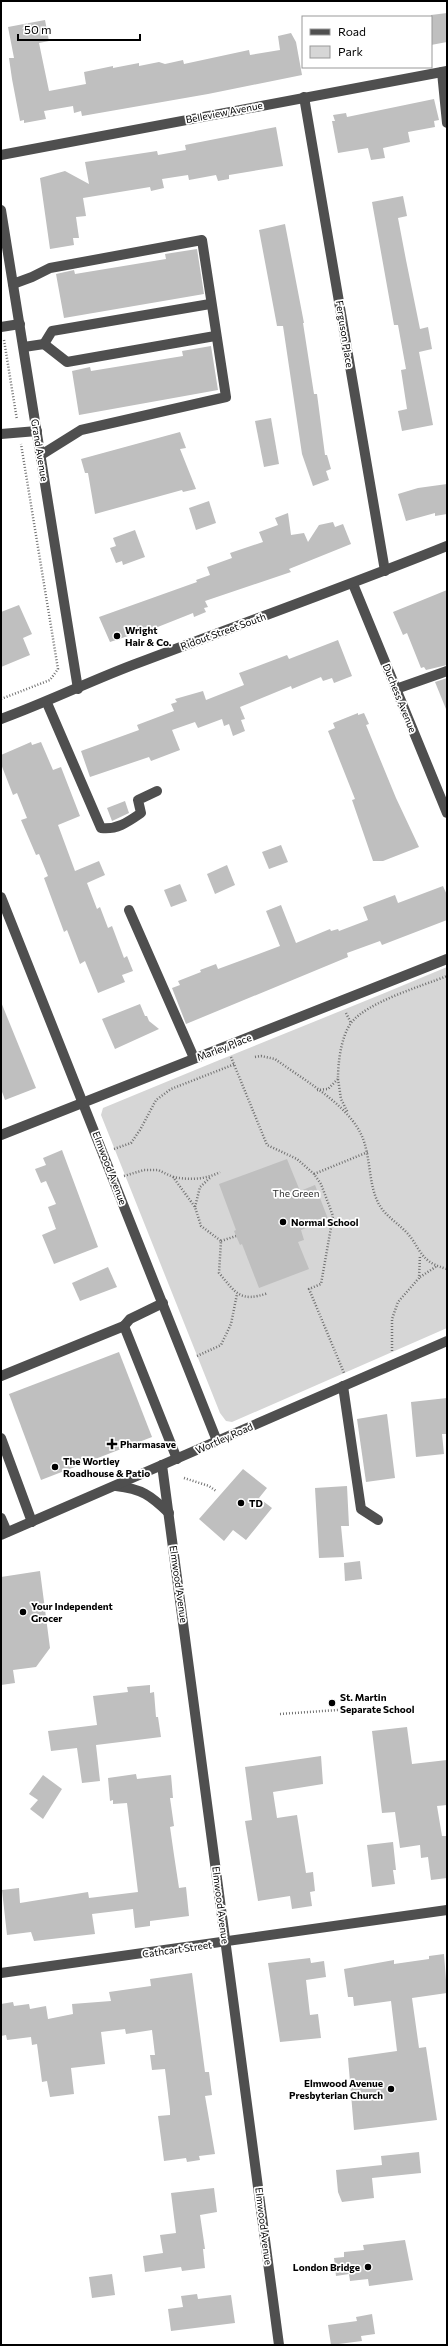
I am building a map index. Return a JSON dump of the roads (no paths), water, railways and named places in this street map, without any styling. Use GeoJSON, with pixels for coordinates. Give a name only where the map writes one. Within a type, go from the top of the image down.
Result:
{"type":"FeatureCollection","features":[{"type":"Feature","properties":{"kind":"street","name":"Belleview Avenue"},"geometry":{"type":"LineString","coordinates":[[1,155],[444,71]]}},
{"type":"Feature","properties":{"kind":"street"},"geometry":{"type":"LineString","coordinates":[[444,71],[447,122]]}},
{"type":"Feature","properties":{"kind":"street","name":"Ferguson Place"},"geometry":{"type":"LineString","coordinates":[[304,97],[385,571]]}},
{"type":"Feature","properties":{"kind":"street","name":"Grand Avenue"},"geometry":{"type":"LineString","coordinates":[[1,210],[78,689]]}},
{"type":"Feature","properties":{"kind":"street"},"geometry":{"type":"LineString","coordinates":[[13,284],[50,268],[202,240],[210,304],[226,397],[81,430],[41,455]]}},
{"type":"Feature","properties":{"kind":"street"},"geometry":{"type":"LineString","coordinates":[[44,344],[52,331],[210,304]]}},
{"type":"Feature","properties":{"kind":"street"},"geometry":{"type":"LineString","coordinates":[[1,327],[20,324]]}},
{"type":"Feature","properties":{"kind":"street"},"geometry":{"type":"LineString","coordinates":[[24,347],[44,344],[67,362],[215,336]]}},
{"type":"Feature","properties":{"kind":"street"},"geometry":{"type":"LineString","coordinates":[[1,434],[20,434],[37,431]]}},
{"type":"Feature","properties":{"kind":"street","name":"Ridout Street South"},"geometry":{"type":"LineString","coordinates":[[1,719],[47,703],[138,663],[353,584],[447,546]]}},
{"type":"Feature","properties":{"kind":"street","name":"Duchess Avenue"},"geometry":{"type":"LineString","coordinates":[[353,584],[447,813]]}},
{"type":"Feature","properties":{"kind":"street"},"geometry":{"type":"LineString","coordinates":[[396,689],[447,671]]}},
{"type":"Feature","properties":{"kind":"street"},"geometry":{"type":"LineString","coordinates":[[47,703],[101,828],[110,829],[123,825],[141,813],[138,800],[157,791]]}},
{"type":"Feature","properties":{"kind":"street","name":"Elmwood Avenue"},"geometry":{"type":"LineString","coordinates":[[1,897],[84,1102],[217,1441]]}},
{"type":"Feature","properties":{"kind":"street"},"geometry":{"type":"LineString","coordinates":[[129,910],[194,1058]]}},
{"type":"Feature","properties":{"kind":"street","name":"Marley Place"},"geometry":{"type":"LineString","coordinates":[[1,1136],[194,1058],[447,959]]}},
{"type":"Feature","properties":{"kind":"street"},"geometry":{"type":"LineString","coordinates":[[1,1376],[124,1326],[130,1319],[163,1303]]}},
{"type":"Feature","properties":{"kind":"street"},"geometry":{"type":"LineString","coordinates":[[124,1326],[177,1459]]}},
{"type":"Feature","properties":{"kind":"street","name":"Wortley Road"},"geometry":{"type":"LineString","coordinates":[[4,1534],[447,1341]]}},
{"type":"Feature","properties":{"kind":"street"},"geometry":{"type":"LineString","coordinates":[[346,1385],[361,1509],[378,1520]]}},
{"type":"Feature","properties":{"kind":"street"},"geometry":{"type":"LineString","coordinates":[[1,1438],[32,1522]]}},
{"type":"Feature","properties":{"kind":"street","name":"Elmwood Avenue"},"geometry":{"type":"LineString","coordinates":[[162,1465],[279,2345]]}},
{"type":"Feature","properties":{"kind":"street"},"geometry":{"type":"LineString","coordinates":[[114,1486],[135,1488],[145,1493],[169,1513]]}},
{"type":"Feature","properties":{"kind":"street"},"geometry":{"type":"LineString","coordinates":[[1,1518],[4,1534]]}},
{"type":"Feature","properties":{"kind":"street","name":"Cathcart Street"},"geometry":{"type":"LineString","coordinates":[[1,1973],[447,1910]]}},
{"type":"Feature","properties":{"kind":"place","name":"Wright Hair & Co."},"geometry":{"type":"Point","coordinates":[117,636]}},
{"type":"Feature","properties":{"kind":"place","name":"Normal School"},"geometry":{"type":"Point","coordinates":[283,1222]}},
{"type":"Feature","properties":{"kind":"place","name":"Pharmasave"},"geometry":{"type":"Point","coordinates":[112,1444]}},
{"type":"Feature","properties":{"kind":"place","name":"The Wortley Roadhouse & Patio"},"geometry":{"type":"Point","coordinates":[55,1467]}},
{"type":"Feature","properties":{"kind":"place","name":"TD"},"geometry":{"type":"Point","coordinates":[241,1503]}},
{"type":"Feature","properties":{"kind":"place","name":"Your Independent Grocer"},"geometry":{"type":"Point","coordinates":[23,1612]}},
{"type":"Feature","properties":{"kind":"place","name":"St. Martin Separate School"},"geometry":{"type":"Point","coordinates":[332,1703]}},
{"type":"Feature","properties":{"kind":"place","name":"Elmwood Avenue Presbyterian Church"},"geometry":{"type":"Point","coordinates":[391,2089]}},
{"type":"Feature","properties":{"kind":"place","name":"London Bridge"},"geometry":{"type":"Point","coordinates":[368,2267]}},
{"type":"Feature","properties":{"kind":"park label","name":"The Green"},"geometry":{"type":"Point","coordinates":[296,1193]}}]}
